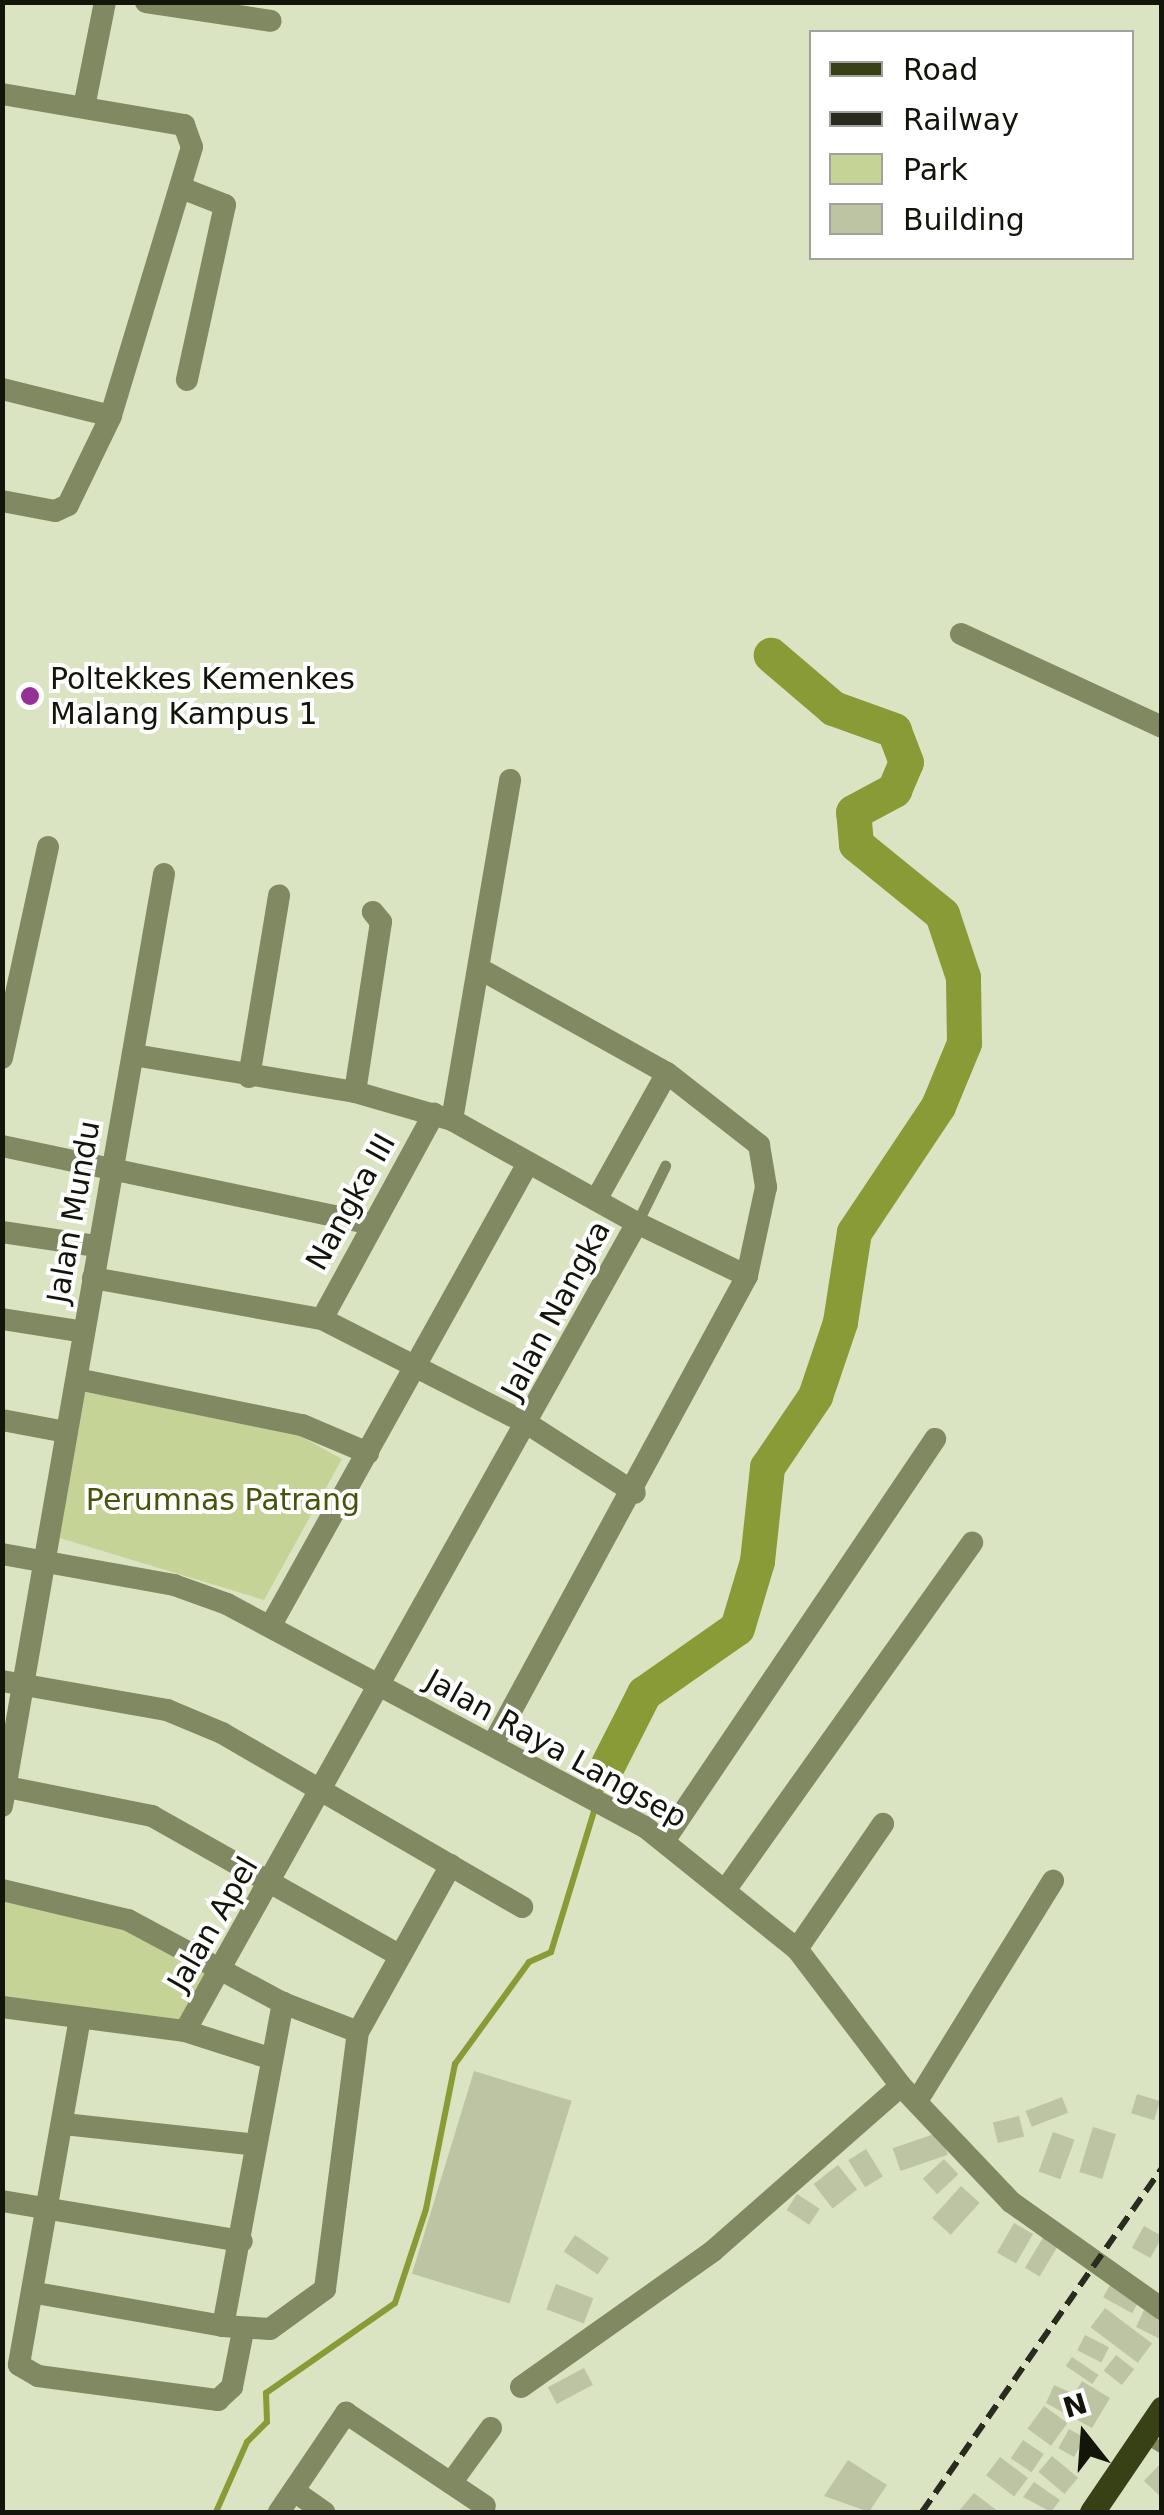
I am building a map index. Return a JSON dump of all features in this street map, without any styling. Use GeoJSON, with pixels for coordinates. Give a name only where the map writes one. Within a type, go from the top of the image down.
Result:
{"type":"FeatureCollection","features":[{"type":"Feature","properties":{"kind":"main road"},"geometry":{"type":"LineString","coordinates":[[1092,2512],[1152,2442],[1162,2409]]}},
{"type":"Feature","properties":{"kind":"street"},"geometry":{"type":"LineString","coordinates":[[85,102],[105,2]]}},
{"type":"Feature","properties":{"kind":"street"},"geometry":{"type":"LineString","coordinates":[[146,2],[270,21]]}},
{"type":"Feature","properties":{"kind":"street"},"geometry":{"type":"LineString","coordinates":[[2,94],[85,102],[184,124],[192,147],[184,189],[111,416],[62,510],[2,501]]}},
{"type":"Feature","properties":{"kind":"street"},"geometry":{"type":"LineString","coordinates":[[184,189],[224,205],[187,380]]}},
{"type":"Feature","properties":{"kind":"street"},"geometry":{"type":"LineString","coordinates":[[2,389],[111,416]]}},
{"type":"Feature","properties":{"kind":"street"},"geometry":{"type":"LineString","coordinates":[[960,634],[1162,727]]}},
{"type":"Feature","properties":{"kind":"street","name":"Nangka III"},"geometry":{"type":"LineString","coordinates":[[322,1319],[372,1224],[443,1117],[480,968],[510,780]]}},
{"type":"Feature","properties":{"kind":"street"},"geometry":{"type":"LineString","coordinates":[[2,1058],[38,859],[48,846]]}},
{"type":"Feature","properties":{"kind":"street","name":"Jalan Mundu"},"geometry":{"type":"LineString","coordinates":[[4,1793],[14,1683],[47,1562],[96,1246],[164,874]]}},
{"type":"Feature","properties":{"kind":"street"},"geometry":{"type":"LineString","coordinates":[[249,1077],[279,894]]}},
{"type":"Feature","properties":{"kind":"street"},"geometry":{"type":"LineString","coordinates":[[356,1092],[382,922],[372,912]]}},
{"type":"Feature","properties":{"kind":"street"},"geometry":{"type":"LineString","coordinates":[[480,968],[667,1073],[759,1146],[766,1186],[747,1276],[635,1492],[493,1744]]}},
{"type":"Feature","properties":{"kind":"street","name":"Jalan Nangka"},"geometry":{"type":"LineString","coordinates":[[132,1055],[356,1092],[443,1117],[636,1223],[528,1424],[380,1684]]}},
{"type":"Feature","properties":{"kind":"street"},"geometry":{"type":"LineString","coordinates":[[596,1200],[667,1073]]}},
{"type":"Feature","properties":{"kind":"street"},"geometry":{"type":"LineString","coordinates":[[2,1146],[372,1224]]}},
{"type":"Feature","properties":{"kind":"street"},"geometry":{"type":"LineString","coordinates":[[271,1625],[528,1163]]}},
{"type":"Feature","properties":{"kind":"street"},"geometry":{"type":"LineString","coordinates":[[636,1223],[747,1276]]}},
{"type":"Feature","properties":{"kind":"street"},"geometry":{"type":"LineString","coordinates":[[2,1232],[96,1246]]}},
{"type":"Feature","properties":{"kind":"street"},"geometry":{"type":"LineString","coordinates":[[94,1278],[322,1319],[528,1424],[635,1492]]}},
{"type":"Feature","properties":{"kind":"street"},"geometry":{"type":"LineString","coordinates":[[2,1319],[84,1332]]}},
{"type":"Feature","properties":{"kind":"street"},"geometry":{"type":"LineString","coordinates":[[78,1379],[302,1425],[368,1453]]}},
{"type":"Feature","properties":{"kind":"street"},"geometry":{"type":"LineString","coordinates":[[2,1420],[66,1432]]}},
{"type":"Feature","properties":{"kind":"street"},"geometry":{"type":"LineString","coordinates":[[664,1841],[936,1439]]}},
{"type":"Feature","properties":{"kind":"street"},"geometry":{"type":"LineString","coordinates":[[726,1889],[972,1543]]}},
{"type":"Feature","properties":{"kind":"street","name":"Jalan Raya Langsep"},"geometry":{"type":"LineString","coordinates":[[2,1554],[174,1585],[271,1625],[631,1819],[726,1889],[797,1950],[909,2094],[1010,2202],[1162,2309]]}},
{"type":"Feature","properties":{"kind":"street"},"geometry":{"type":"LineString","coordinates":[[14,1683],[166,1710],[324,1790],[522,1907]]}},
{"type":"Feature","properties":{"kind":"street","name":"Jalan Apel"},"geometry":{"type":"LineString","coordinates":[[2,2007],[184,2031],[274,1880],[380,1684]]}},
{"type":"Feature","properties":{"kind":"street"},"geometry":{"type":"LineString","coordinates":[[4,1793],[152,1816],[274,1880],[398,1955]]}},
{"type":"Feature","properties":{"kind":"street"},"geometry":{"type":"LineString","coordinates":[[797,1950],[884,1824]]}},
{"type":"Feature","properties":{"kind":"street"},"geometry":{"type":"LineString","coordinates":[[36,2293],[233,2329],[279,2325],[325,2289],[358,2032],[451,1864]]}},
{"type":"Feature","properties":{"kind":"street"},"geometry":{"type":"LineString","coordinates":[[521,2387],[712,2251],[909,2094],[1053,1881]]}},
{"type":"Feature","properties":{"kind":"street"},"geometry":{"type":"LineString","coordinates":[[2,1890],[102,1911],[282,2004],[358,2032]]}},
{"type":"Feature","properties":{"kind":"street"},"geometry":{"type":"LineString","coordinates":[[80,2018],[36,2293],[17,2359],[38,2376],[218,2400],[230,2392],[242,2242],[282,2004]]}},
{"type":"Feature","properties":{"kind":"street"},"geometry":{"type":"LineString","coordinates":[[184,2031],[272,2059]]}},
{"type":"Feature","properties":{"kind":"street"},"geometry":{"type":"LineString","coordinates":[[64,2124],[256,2145]]}},
{"type":"Feature","properties":{"kind":"street"},"geometry":{"type":"LineString","coordinates":[[2,2201],[242,2242]]}},
{"type":"Feature","properties":{"kind":"street"},"geometry":{"type":"LineString","coordinates":[[279,2512],[346,2413],[485,2506]]}},
{"type":"Feature","properties":{"kind":"street"},"geometry":{"type":"LineString","coordinates":[[451,2482],[491,2428]]}},
{"type":"Feature","properties":{"kind":"street"},"geometry":{"type":"LineString","coordinates":[[294,2491],[324,2512]]}},
{"type":"Feature","properties":{"kind":"lane"},"geometry":{"type":"LineString","coordinates":[[636,1223],[665,1166]]}},
{"type":"Feature","properties":{"kind":"green space","name":"Perumnas Patrang"},"geometry":{"type":"Polygon","coordinates":[[[83,1392],[282,1426],[342,1459],[264,1600],[60,1538],[83,1392]]]}},
{"type":"Feature","properties":{"kind":"green space"},"geometry":{"type":"Polygon","coordinates":[[[3,1891],[104,1914],[221,1970],[182,2032],[3,2007],[3,1891]]]}},
{"type":"Feature","properties":{"kind":"building"},"geometry":{"type":"Polygon","coordinates":[[[474,2071],[572,2101],[510,2304],[412,2274],[474,2071]]]}},
{"type":"Feature","properties":{"kind":"building"},"geometry":{"type":"Polygon","coordinates":[[[1137,2094],[1160,2101],[1154,2120],[1131,2113],[1137,2094]]]}},
{"type":"Feature","properties":{"kind":"building"},"geometry":{"type":"Polygon","coordinates":[[[1062,2097],[1068,2113],[1032,2127],[1026,2111],[1062,2097]]]}},
{"type":"Feature","properties":{"kind":"building"},"geometry":{"type":"Polygon","coordinates":[[[1019,2116],[1024,2136],[998,2143],[993,2123],[1019,2116]]]}},
{"type":"Feature","properties":{"kind":"building"},"geometry":{"type":"Polygon","coordinates":[[[1093,2127],[1116,2134],[1102,2179],[1079,2172],[1093,2127]]]}},
{"type":"Feature","properties":{"kind":"building"},"geometry":{"type":"Polygon","coordinates":[[[940,2132],[948,2155],[901,2171],[893,2148],[940,2132]]]}},
{"type":"Feature","properties":{"kind":"building"},"geometry":{"type":"Polygon","coordinates":[[[1053,2132],[1075,2140],[1060,2179],[1039,2171],[1053,2132]]]}},
{"type":"Feature","properties":{"kind":"building"},"geometry":{"type":"Polygon","coordinates":[[[866,2149],[883,2176],[865,2187],[848,2160],[866,2149]]]}},
{"type":"Feature","properties":{"kind":"building"},"geometry":{"type":"Polygon","coordinates":[[[944,2159],[958,2174],[937,2194],[923,2179],[944,2159]]]}},
{"type":"Feature","properties":{"kind":"building"},"geometry":{"type":"Polygon","coordinates":[[[838,2165],[857,2189],[833,2209],[814,2184],[838,2165]]]}},
{"type":"Feature","properties":{"kind":"building"},"geometry":{"type":"Polygon","coordinates":[[[961,2186],[980,2203],[951,2235],[932,2218],[961,2186]]]}},
{"type":"Feature","properties":{"kind":"building"},"geometry":{"type":"Polygon","coordinates":[[[797,2194],[820,2209],[809,2225],[787,2210],[797,2194]]]}},
{"type":"Feature","properties":{"kind":"building"},"geometry":{"type":"Polygon","coordinates":[[[1014,2223],[1033,2234],[1016,2263],[997,2252],[1014,2223]]]}},
{"type":"Feature","properties":{"kind":"building"},"geometry":{"type":"Polygon","coordinates":[[[1144,2226],[1162,2236],[1150,2258],[1132,2248],[1144,2226]]]}},
{"type":"Feature","properties":{"kind":"building"},"geometry":{"type":"Polygon","coordinates":[[[575,2235],[609,2258],[598,2275],[564,2252],[575,2235]]]}},
{"type":"Feature","properties":{"kind":"building"},"geometry":{"type":"Polygon","coordinates":[[[1044,2236],[1059,2245],[1040,2276],[1025,2268],[1044,2236]]]}},
{"type":"Feature","properties":{"kind":"building"},"geometry":{"type":"Polygon","coordinates":[[[556,2284],[593,2298],[584,2324],[546,2309],[556,2284]]]}},
{"type":"Feature","properties":{"kind":"building"},"geometry":{"type":"Polygon","coordinates":[[[1110,2285],[1139,2301],[1132,2313],[1103,2297],[1110,2285]]]}},
{"type":"Feature","properties":{"kind":"building"},"geometry":{"type":"Polygon","coordinates":[[[1105,2308],[1152,2344],[1138,2363],[1091,2327],[1105,2308]]]}},
{"type":"Feature","properties":{"kind":"building"},"geometry":{"type":"Polygon","coordinates":[[[1144,2310],[1162,2319],[1162,2340],[1136,2327],[1144,2310]]]}},
{"type":"Feature","properties":{"kind":"building"},"geometry":{"type":"Polygon","coordinates":[[[1085,2335],[1109,2347],[1101,2362],[1077,2350],[1085,2335]]]}},
{"type":"Feature","properties":{"kind":"building"},"geometry":{"type":"Polygon","coordinates":[[[1116,2355],[1134,2369],[1122,2385],[1104,2371],[1116,2355]]]}},
{"type":"Feature","properties":{"kind":"building"},"geometry":{"type":"Polygon","coordinates":[[[1072,2357],[1099,2375],[1092,2384],[1066,2366],[1072,2357]]]}},
{"type":"Feature","properties":{"kind":"building"},"geometry":{"type":"Polygon","coordinates":[[[584,2368],[593,2385],[557,2404],[548,2387],[584,2368]]]}},
{"type":"Feature","properties":{"kind":"building"},"geometry":{"type":"Polygon","coordinates":[[[1082,2381],[1110,2398],[1092,2428],[1046,2403],[1054,2385],[1072,2393],[1066,2408],[1082,2381]]]}},
{"type":"Feature","properties":{"kind":"building"},"geometry":{"type":"Polygon","coordinates":[[[1044,2406],[1067,2423],[1051,2446],[1028,2429],[1044,2406]]]}},
{"type":"Feature","properties":{"kind":"building"},"geometry":{"type":"Polygon","coordinates":[[[1069,2429],[1085,2438],[1074,2457],[1058,2448],[1069,2429]]]}},
{"type":"Feature","properties":{"kind":"building"},"geometry":{"type":"Polygon","coordinates":[[[1023,2440],[1044,2454],[1031,2472],[1011,2458],[1023,2440]]]}},
{"type":"Feature","properties":{"kind":"building"},"geometry":{"type":"Polygon","coordinates":[[[1052,2456],[1078,2478],[1065,2494],[1039,2472],[1052,2456]]]}},
{"type":"Feature","properties":{"kind":"building"},"geometry":{"type":"Polygon","coordinates":[[[1000,2457],[1028,2478],[1014,2496],[986,2475],[1000,2457]]]}},
{"type":"Feature","properties":{"kind":"building"},"geometry":{"type":"Polygon","coordinates":[[[848,2460],[887,2485],[869,2512],[824,2496],[848,2460]]]}},
{"type":"Feature","properties":{"kind":"building"},"geometry":{"type":"Polygon","coordinates":[[[1162,2462],[1162,2498],[1144,2481],[1162,2462]]]}},
{"type":"Feature","properties":{"kind":"building"},"geometry":{"type":"Polygon","coordinates":[[[1034,2482],[1060,2500],[1051,2512],[1023,2497],[1034,2482]]]}},
{"type":"Feature","properties":{"kind":"building"},"geometry":{"type":"Polygon","coordinates":[[[974,2493],[999,2512],[958,2512],[974,2493]]]}},
{"type":"Feature","properties":{"kind":"waterway"},"geometry":{"type":"LineString","coordinates":[[608,1764],[644,1693],[737,1628],[757,1561],[767,1467],[815,1396],[840,1322],[854,1232],[938,1106],[964,1043],[963,977],[942,914],[856,844],[853,812],[894,790],[906,762],[894,730],[833,708],[771,655]]}},
{"type":"Feature","properties":{"kind":"waterway"},"geometry":{"type":"LineString","coordinates":[[599,1796],[608,1764]]}},
{"type":"Feature","properties":{"kind":"waterway"},"geometry":{"type":"LineString","coordinates":[[216,2512],[247,2442],[267,2422],[266,2393],[395,2303],[426,2209],[455,2064],[529,1962],[551,1952],[595,1808]]}},
{"type":"Feature","properties":{"kind":"railway"},"geometry":{"type":"LineString","coordinates":[[922,2512],[1162,2168]]}},
{"type":"Feature","properties":{"kind":"place","name":"Poltekkes Kemenkes Malang Kampus 1"},"geometry":{"type":"Point","coordinates":[30,696]}}]}
